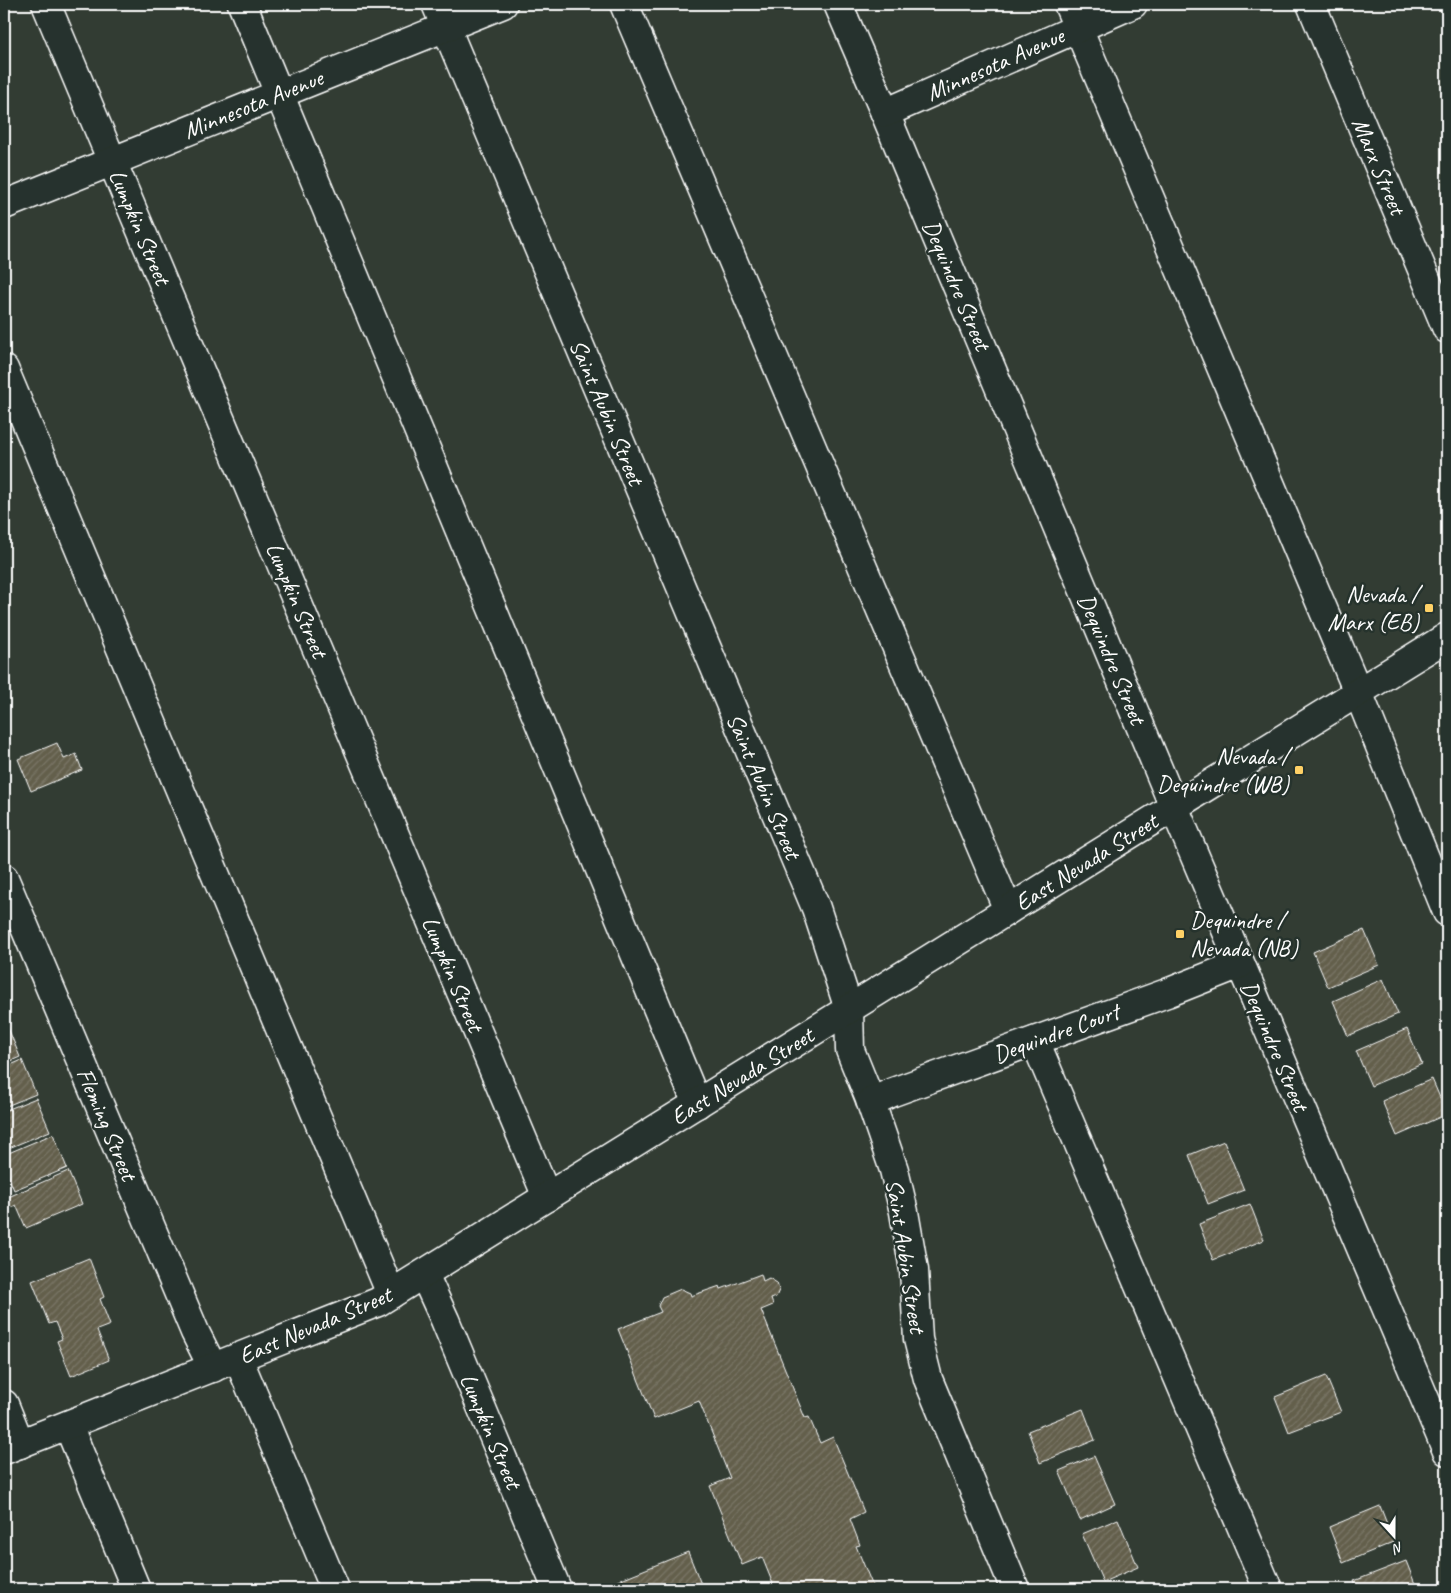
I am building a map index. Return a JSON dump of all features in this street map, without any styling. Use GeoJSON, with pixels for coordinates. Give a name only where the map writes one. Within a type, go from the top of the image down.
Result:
{"type":"FeatureCollection","features":[{"type":"Feature","properties":{"kind":"street","name":"Lumpkin Street"},"geometry":{"type":"LineString","coordinates":[[46,4],[547,1197]]}},
{"type":"Feature","properties":{"kind":"street"},"geometry":{"type":"LineString","coordinates":[[242,4],[697,1104]]}},
{"type":"Feature","properties":{"kind":"street","name":"Minnesota Avenue"},"geometry":{"type":"LineString","coordinates":[[4,205],[280,94],[440,15],[503,4]]}},
{"type":"Feature","properties":{"kind":"street"},"geometry":{"type":"LineString","coordinates":[[624,4],[1008,910]]}},
{"type":"Feature","properties":{"kind":"street","name":"Dequindre Street"},"geometry":{"type":"LineString","coordinates":[[838,4],[1240,964],[1447,1451]]}},
{"type":"Feature","properties":{"kind":"street","name":"Minnesota Avenue"},"geometry":{"type":"LineString","coordinates":[[885,113],[1073,16],[1133,4]]}},
{"type":"Feature","properties":{"kind":"street","name":"Marx Street"},"geometry":{"type":"LineString","coordinates":[[1311,4],[1447,329]]}},
{"type":"Feature","properties":{"kind":"street","name":"Saint Aubin Street"},"geometry":{"type":"LineString","coordinates":[[440,15],[816,908],[849,1008],[850,1050],[871,1102],[894,1170],[904,1212],[914,1270],[918,1339],[928,1380],[1015,1589]]}},
{"type":"Feature","properties":{"kind":"street"},"geometry":{"type":"LineString","coordinates":[[1073,16],[1358,692],[1438,867],[1447,912]]}},
{"type":"Feature","properties":{"kind":"street"},"geometry":{"type":"LineString","coordinates":[[4,369],[391,1294]]}},
{"type":"Feature","properties":{"kind":"street","name":"East Nevada Street"},"geometry":{"type":"LineString","coordinates":[[12,1447],[378,1302],[1447,637]]}},
{"type":"Feature","properties":{"kind":"street","name":"Fleming Street"},"geometry":{"type":"LineString","coordinates":[[4,878],[195,1332],[213,1368]]}},
{"type":"Feature","properties":{"kind":"street","name":"Dequindre Court"},"geometry":{"type":"LineString","coordinates":[[871,1102],[893,1092],[1240,964]]}},
{"type":"Feature","properties":{"kind":"street"},"geometry":{"type":"LineString","coordinates":[[1035,1041],[1268,1589]]}},
{"type":"Feature","properties":{"kind":"street","name":"Lumpkin Street"},"geometry":{"type":"LineString","coordinates":[[424,1274],[557,1589]]}},
{"type":"Feature","properties":{"kind":"street"},"geometry":{"type":"LineString","coordinates":[[238,1358],[335,1589]]}},
{"type":"Feature","properties":{"kind":"street"},"geometry":{"type":"LineString","coordinates":[[4,1404],[12,1447]]}},
{"type":"Feature","properties":{"kind":"street"},"geometry":{"type":"LineString","coordinates":[[68,1425],[136,1589]]}},
{"type":"Feature","properties":{"kind":"building"},"geometry":{"type":"Polygon","coordinates":[[[57,743],[64,759],[76,754],[82,770],[31,791],[18,759],[57,743]]]}},
{"type":"Feature","properties":{"kind":"building"},"geometry":{"type":"Polygon","coordinates":[[[1364,930],[1379,965],[1328,987],[1313,952],[1364,930]]]}},
{"type":"Feature","properties":{"kind":"building"},"geometry":{"type":"Polygon","coordinates":[[[1383,979],[1398,1014],[1348,1036],[1333,1001],[1383,979]]]}},
{"type":"Feature","properties":{"kind":"building"},"geometry":{"type":"Polygon","coordinates":[[[6,1023],[20,1057],[4,1064],[4,1024],[6,1023]]]}},
{"type":"Feature","properties":{"kind":"building"},"geometry":{"type":"Polygon","coordinates":[[[1407,1029],[1422,1064],[1371,1086],[1356,1051],[1407,1029]]]}},
{"type":"Feature","properties":{"kind":"building"},"geometry":{"type":"Polygon","coordinates":[[[22,1060],[36,1094],[4,1107],[4,1068],[22,1060]]]}},
{"type":"Feature","properties":{"kind":"building"},"geometry":{"type":"Polygon","coordinates":[[[1432,1079],[1447,1114],[1397,1136],[1382,1101],[1432,1079]]]}},
{"type":"Feature","properties":{"kind":"building"},"geometry":{"type":"Polygon","coordinates":[[[36,1098],[50,1131],[4,1150],[4,1111],[36,1098]]]}},
{"type":"Feature","properties":{"kind":"building"},"geometry":{"type":"Polygon","coordinates":[[[53,1134],[67,1168],[14,1190],[4,1166],[4,1155],[53,1134]]]}},
{"type":"Feature","properties":{"kind":"building"},"geometry":{"type":"Polygon","coordinates":[[[1224,1141],[1244,1190],[1208,1204],[1189,1155],[1224,1141]]]}},
{"type":"Feature","properties":{"kind":"building"},"geometry":{"type":"Polygon","coordinates":[[[68,1171],[82,1204],[26,1228],[16,1205],[10,1208],[6,1198],[68,1171]]]}},
{"type":"Feature","properties":{"kind":"building"},"geometry":{"type":"Polygon","coordinates":[[[1250,1204],[1264,1240],[1213,1260],[1199,1224],[1250,1204]]]}},
{"type":"Feature","properties":{"kind":"building"},"geometry":{"type":"Polygon","coordinates":[[[89,1258],[104,1297],[100,1299],[110,1325],[97,1330],[109,1360],[71,1376],[57,1341],[62,1339],[55,1322],[49,1324],[32,1281],[89,1258]]]}},
{"type":"Feature","properties":{"kind":"building"},"geometry":{"type":"Polygon","coordinates":[[[761,1274],[763,1281],[769,1278],[777,1283],[779,1290],[776,1297],[771,1299],[773,1305],[761,1310],[805,1418],[809,1417],[820,1443],[833,1437],[864,1512],[850,1519],[860,1545],[856,1546],[874,1589],[775,1589],[762,1557],[742,1565],[710,1486],[730,1478],[699,1401],[654,1419],[618,1329],[661,1312],[658,1306],[662,1297],[681,1289],[690,1293],[691,1296],[720,1286],[721,1289],[761,1274]]]}},
{"type":"Feature","properties":{"kind":"building"},"geometry":{"type":"Polygon","coordinates":[[[1326,1376],[1341,1412],[1289,1432],[1275,1397],[1326,1376]]]}},
{"type":"Feature","properties":{"kind":"building"},"geometry":{"type":"Polygon","coordinates":[[[1083,1409],[1095,1440],[1040,1463],[1028,1431],[1083,1409]]]}},
{"type":"Feature","properties":{"kind":"building"},"geometry":{"type":"Polygon","coordinates":[[[1094,1456],[1115,1504],[1080,1520],[1059,1471],[1094,1456]]]}},
{"type":"Feature","properties":{"kind":"building"},"geometry":{"type":"Polygon","coordinates":[[[1380,1506],[1394,1542],[1343,1563],[1329,1527],[1380,1506]]]}},
{"type":"Feature","properties":{"kind":"building"},"geometry":{"type":"Polygon","coordinates":[[[1118,1519],[1138,1567],[1103,1582],[1082,1534],[1118,1519]]]}},
{"type":"Feature","properties":{"kind":"building"},"geometry":{"type":"Polygon","coordinates":[[[688,1552],[703,1589],[605,1589],[604,1586],[688,1552]]]}},
{"type":"Feature","properties":{"kind":"building"},"geometry":{"type":"Polygon","coordinates":[[[1406,1561],[1417,1589],[1357,1589],[1354,1581],[1406,1561]]]}},
{"type":"Feature","properties":{"kind":"building"},"geometry":{"type":"Polygon","coordinates":[[[1142,1581],[1145,1589],[1123,1589],[1142,1581]]]}},
{"type":"Feature","properties":{"kind":"place","name":"Nevada / Marx (EB)"},"geometry":{"type":"Point","coordinates":[1429,608]}},
{"type":"Feature","properties":{"kind":"place","name":"Nevada / Dequindre (WB)"},"geometry":{"type":"Point","coordinates":[1299,770]}},
{"type":"Feature","properties":{"kind":"place","name":"Dequindre / Nevada (NB)"},"geometry":{"type":"Point","coordinates":[1180,934]}}]}
